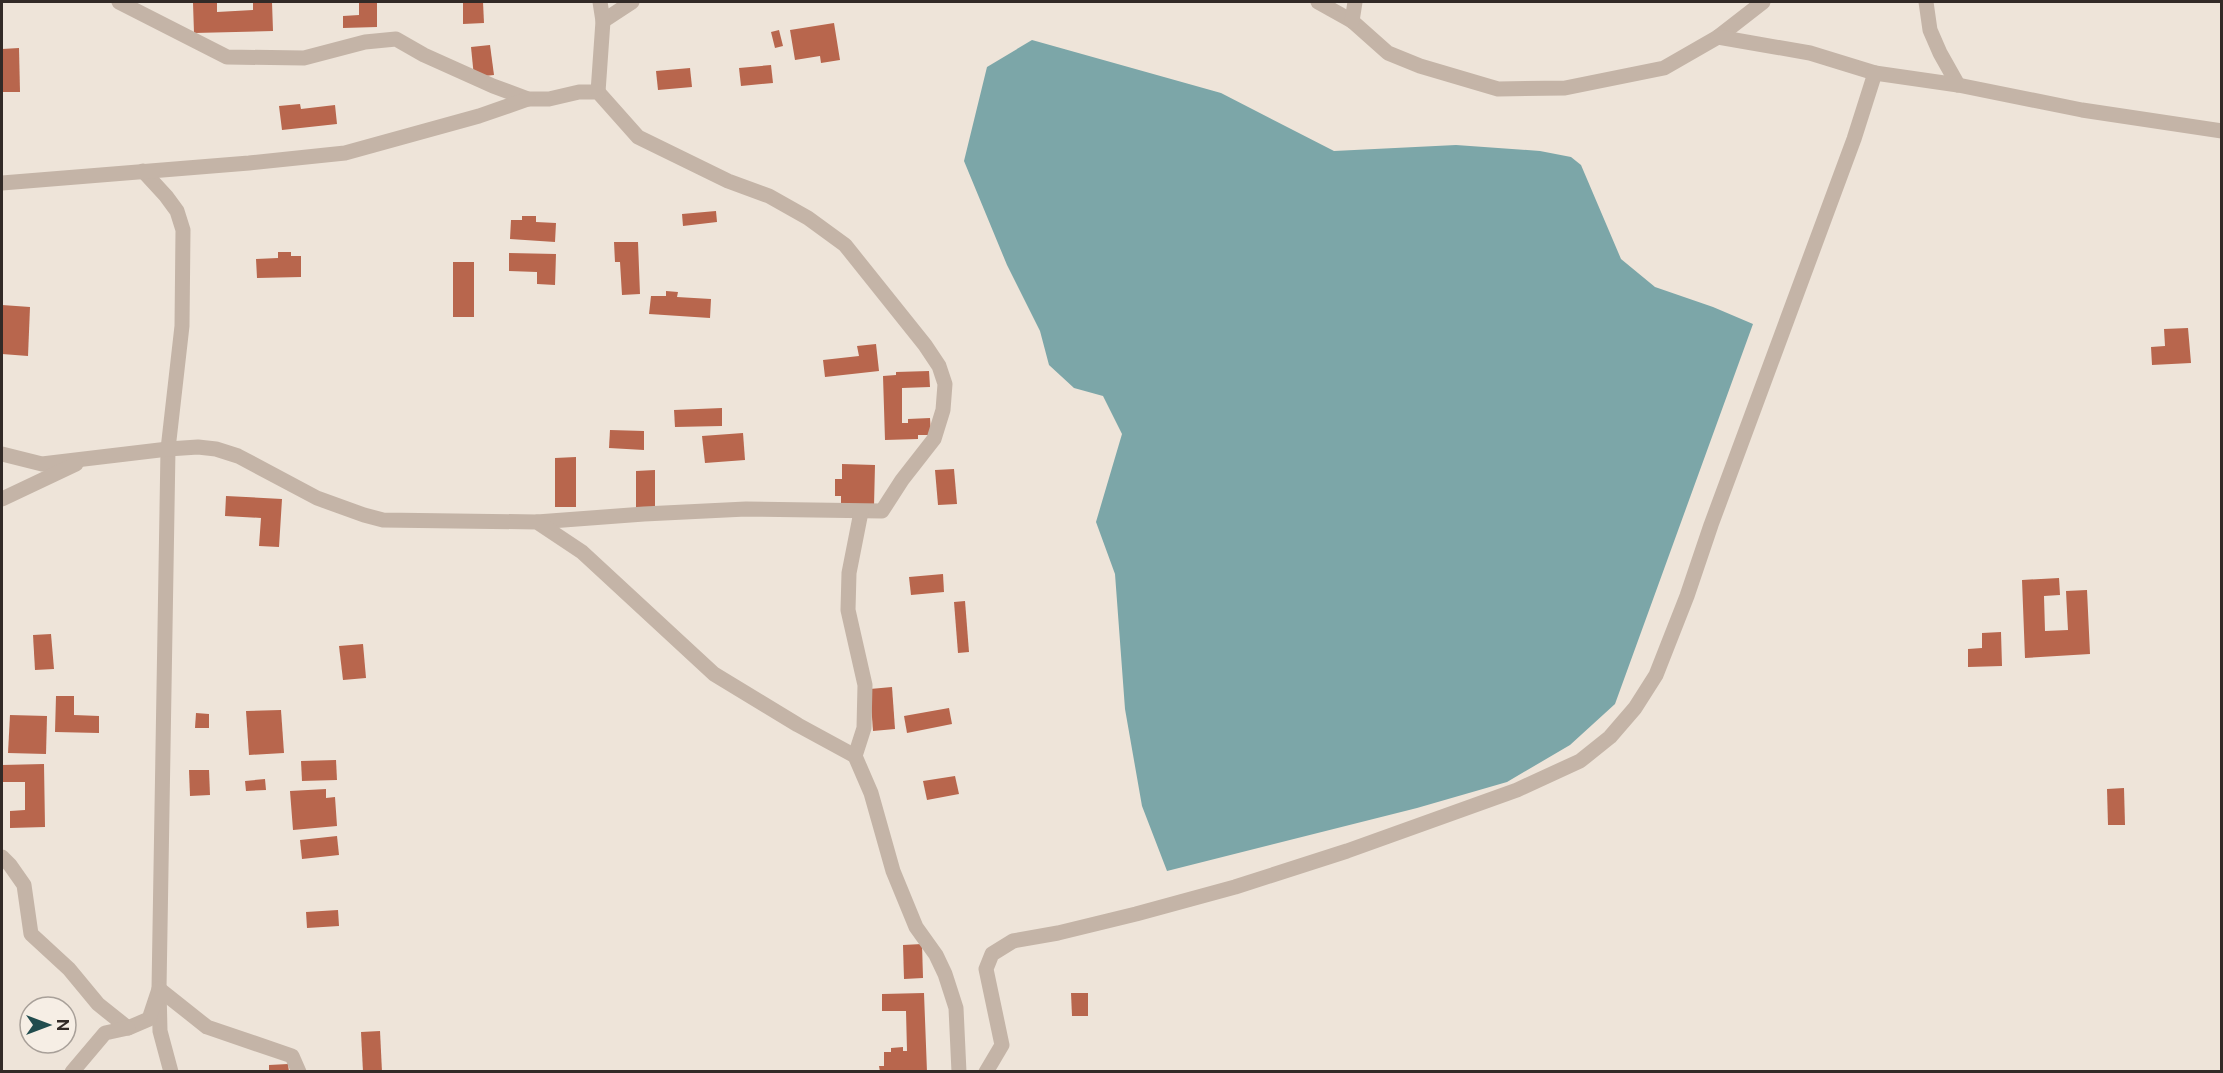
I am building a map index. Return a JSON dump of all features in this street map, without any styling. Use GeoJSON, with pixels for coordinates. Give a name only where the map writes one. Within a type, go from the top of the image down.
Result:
{"type":"FeatureCollection","features":[{"type":"Feature","properties":{"kind":"street"},"geometry":{"type":"LineString","coordinates":[[119,2],[227,57],[304,58],[365,42],[396,39],[444,64],[528,99]]}},
{"type":"Feature","properties":{"kind":"street"},"geometry":{"type":"LineString","coordinates":[[2,454],[42,464],[168,449],[198,447],[216,449],[238,456],[317,498],[383,520],[537,522],[746,509],[882,511],[902,480],[934,439],[943,410],[945,384],[939,366],[892,301],[845,245],[808,218],[769,196],[728,182],[638,137],[598,92],[603,21],[600,2]]}},
{"type":"Feature","properties":{"kind":"street"},"geometry":{"type":"LineString","coordinates":[[603,21],[632,2]]}},
{"type":"Feature","properties":{"kind":"street"},"geometry":{"type":"LineString","coordinates":[[1318,2],[1352,21],[1388,53],[1420,66],[1498,89],[1565,88],[1664,68],[1718,37],[1763,2]]}},
{"type":"Feature","properties":{"kind":"street"},"geometry":{"type":"LineString","coordinates":[[1352,21],[1355,2]]}},
{"type":"Feature","properties":{"kind":"street"},"geometry":{"type":"LineString","coordinates":[[1926,2],[1930,30],[1940,53],[1959,85]]}},
{"type":"Feature","properties":{"kind":"street"},"geometry":{"type":"LineString","coordinates":[[1718,37],[1810,52],[1875,73],[1959,85],[2082,110],[2222,131]]}},
{"type":"Feature","properties":{"kind":"street"},"geometry":{"type":"LineString","coordinates":[[986,1071],[1002,1045],[986,969],[992,954],[1013,941],[1058,933],[1136,914],[1235,887],[1347,851],[1517,790],[1580,761],[1610,737],[1635,708],[1656,675],[1688,596],[1711,525],[1854,140],[1875,73]]}},
{"type":"Feature","properties":{"kind":"street"},"geometry":{"type":"LineString","coordinates":[[2,183],[345,153],[479,116],[528,99],[549,99],[579,92],[598,92]]}},
{"type":"Feature","properties":{"kind":"street"},"geometry":{"type":"LineString","coordinates":[[143,171],[177,211],[183,230],[182,326],[168,449],[159,989],[160,1031],[171,1071]]}},
{"type":"Feature","properties":{"kind":"street"},"geometry":{"type":"LineString","coordinates":[[2,499],[87,459]]}},
{"type":"Feature","properties":{"kind":"street"},"geometry":{"type":"LineString","coordinates":[[855,756],[864,728],[866,685],[848,610],[849,573],[861,512]]}},
{"type":"Feature","properties":{"kind":"street"},"geometry":{"type":"LineString","coordinates":[[537,522],[582,552],[714,674],[798,725],[855,756],[871,793],[893,871],[916,927],[936,955],[956,1008],[959,1071]]}},
{"type":"Feature","properties":{"kind":"street"},"geometry":{"type":"LineString","coordinates":[[2,857],[24,885],[31,934],[69,969],[98,1004],[128,1028]]}},
{"type":"Feature","properties":{"kind":"street"},"geometry":{"type":"LineString","coordinates":[[72,1071],[105,1033],[128,1028],[149,1019],[159,989]]}},
{"type":"Feature","properties":{"kind":"street"},"geometry":{"type":"LineString","coordinates":[[159,989],[207,1027],[292,1056],[299,1071]]}},
{"type":"Feature","properties":{"kind":"water"},"geometry":{"type":"Polygon","coordinates":[[[1032,40],[1221,93],[1334,151],[1456,145],[1540,151],[1571,157],[1581,165],[1621,259],[1655,287],[1753,324],[1615,704],[1570,745],[1507,782],[1417,808],[1167,871],[1142,806],[1125,709],[1115,574],[1096,522],[1122,434],[1103,396],[1074,388],[1049,365],[1040,331],[1007,265],[964,161],[987,67],[1032,40]]]}},
{"type":"Feature","properties":{"kind":"building"},"geometry":{"type":"Polygon","coordinates":[[[217,2],[217,12],[253,10],[253,2],[272,2],[273,31],[194,33],[193,3],[217,2]]]}},
{"type":"Feature","properties":{"kind":"building"},"geometry":{"type":"Polygon","coordinates":[[[359,2],[377,2],[377,27],[343,28],[343,16],[359,15],[359,2]]]}},
{"type":"Feature","properties":{"kind":"building"},"geometry":{"type":"Polygon","coordinates":[[[463,2],[483,2],[484,23],[463,24],[463,2]]]}},
{"type":"Feature","properties":{"kind":"building"},"geometry":{"type":"Polygon","coordinates":[[[834,23],[840,60],[821,63],[820,56],[795,60],[790,30],[834,23]]]}},
{"type":"Feature","properties":{"kind":"building"},"geometry":{"type":"Polygon","coordinates":[[[779,30],[783,46],[775,48],[771,32],[779,30]]]}},
{"type":"Feature","properties":{"kind":"building"},"geometry":{"type":"Polygon","coordinates":[[[490,45],[494,75],[474,77],[471,47],[490,45]]]}},
{"type":"Feature","properties":{"kind":"building"},"geometry":{"type":"Polygon","coordinates":[[[19,48],[20,92],[2,92],[2,49],[19,48]]]}},
{"type":"Feature","properties":{"kind":"building"},"geometry":{"type":"Polygon","coordinates":[[[771,65],[773,83],[741,86],[739,68],[771,65]]]}},
{"type":"Feature","properties":{"kind":"building"},"geometry":{"type":"Polygon","coordinates":[[[690,68],[692,87],[658,90],[656,71],[690,68]]]}},
{"type":"Feature","properties":{"kind":"building"},"geometry":{"type":"Polygon","coordinates":[[[300,104],[301,109],[335,105],[337,124],[282,130],[279,106],[300,104]]]}},
{"type":"Feature","properties":{"kind":"building"},"geometry":{"type":"Polygon","coordinates":[[[716,211],[717,222],[683,226],[682,214],[716,211]]]}},
{"type":"Feature","properties":{"kind":"building"},"geometry":{"type":"Polygon","coordinates":[[[522,216],[536,216],[536,222],[556,223],[555,242],[510,239],[511,220],[522,220],[522,216]]]}},
{"type":"Feature","properties":{"kind":"building"},"geometry":{"type":"Polygon","coordinates":[[[614,242],[638,242],[640,294],[622,295],[620,262],[615,262],[614,242]]]}},
{"type":"Feature","properties":{"kind":"building"},"geometry":{"type":"Polygon","coordinates":[[[278,252],[291,252],[291,256],[301,256],[301,277],[257,278],[256,259],[278,258],[278,252]]]}},
{"type":"Feature","properties":{"kind":"building"},"geometry":{"type":"Polygon","coordinates":[[[509,253],[556,254],[555,285],[537,284],[537,272],[509,271],[509,253]]]}},
{"type":"Feature","properties":{"kind":"building"},"geometry":{"type":"Polygon","coordinates":[[[453,262],[474,262],[474,317],[453,317],[453,262]]]}},
{"type":"Feature","properties":{"kind":"building"},"geometry":{"type":"Polygon","coordinates":[[[666,291],[678,292],[677,297],[711,299],[710,318],[649,314],[651,296],[666,296],[666,291]]]}},
{"type":"Feature","properties":{"kind":"building"},"geometry":{"type":"Polygon","coordinates":[[[2,305],[30,307],[28,356],[2,354],[2,305]]]}},
{"type":"Feature","properties":{"kind":"building"},"geometry":{"type":"Polygon","coordinates":[[[2188,328],[2191,363],[2152,365],[2151,347],[2165,346],[2164,329],[2188,328]]]}},
{"type":"Feature","properties":{"kind":"building"},"geometry":{"type":"Polygon","coordinates":[[[876,344],[879,371],[825,377],[823,360],[859,356],[857,346],[876,344]]]}},
{"type":"Feature","properties":{"kind":"building"},"geometry":{"type":"Polygon","coordinates":[[[929,371],[930,387],[902,388],[902,423],[908,423],[908,419],[930,418],[931,435],[918,435],[918,439],[885,440],[883,376],[896,375],[896,372],[929,371]]]}},
{"type":"Feature","properties":{"kind":"building"},"geometry":{"type":"Polygon","coordinates":[[[722,408],[722,426],[675,427],[674,410],[722,408]]]}},
{"type":"Feature","properties":{"kind":"building"},"geometry":{"type":"Polygon","coordinates":[[[610,430],[644,431],[644,450],[609,448],[610,430]]]}},
{"type":"Feature","properties":{"kind":"building"},"geometry":{"type":"Polygon","coordinates":[[[743,433],[745,460],[705,463],[702,436],[743,433]]]}},
{"type":"Feature","properties":{"kind":"building"},"geometry":{"type":"Polygon","coordinates":[[[576,457],[576,507],[555,507],[555,458],[576,457]]]}},
{"type":"Feature","properties":{"kind":"building"},"geometry":{"type":"Polygon","coordinates":[[[842,464],[875,465],[874,506],[841,505],[841,496],[835,496],[835,479],[842,479],[842,464]]]}},
{"type":"Feature","properties":{"kind":"building"},"geometry":{"type":"Polygon","coordinates":[[[954,469],[957,504],[938,505],[935,470],[954,469]]]}},
{"type":"Feature","properties":{"kind":"building"},"geometry":{"type":"Polygon","coordinates":[[[655,470],[655,508],[636,508],[636,471],[655,470]]]}},
{"type":"Feature","properties":{"kind":"building"},"geometry":{"type":"Polygon","coordinates":[[[226,496],[282,499],[279,547],[259,546],[261,518],[225,516],[226,496]]]}},
{"type":"Feature","properties":{"kind":"building"},"geometry":{"type":"Polygon","coordinates":[[[943,574],[944,592],[911,595],[909,577],[943,574]]]}},
{"type":"Feature","properties":{"kind":"building"},"geometry":{"type":"Polygon","coordinates":[[[2059,578],[2060,595],[2044,596],[2045,631],[2068,630],[2066,591],[2087,590],[2090,654],[2025,658],[2022,580],[2059,578]]]}},
{"type":"Feature","properties":{"kind":"building"},"geometry":{"type":"Polygon","coordinates":[[[965,601],[969,652],[958,653],[954,602],[965,601]]]}},
{"type":"Feature","properties":{"kind":"building"},"geometry":{"type":"Polygon","coordinates":[[[2001,632],[2002,666],[1968,667],[1968,649],[1982,648],[1982,633],[2001,632]]]}},
{"type":"Feature","properties":{"kind":"building"},"geometry":{"type":"Polygon","coordinates":[[[51,634],[54,669],[35,670],[33,635],[51,634]]]}},
{"type":"Feature","properties":{"kind":"building"},"geometry":{"type":"Polygon","coordinates":[[[363,644],[366,678],[343,680],[339,646],[363,644]]]}},
{"type":"Feature","properties":{"kind":"building"},"geometry":{"type":"Polygon","coordinates":[[[892,687],[895,729],[873,731],[870,689],[892,687]]]}},
{"type":"Feature","properties":{"kind":"building"},"geometry":{"type":"Polygon","coordinates":[[[56,696],[74,696],[74,715],[99,716],[99,733],[55,732],[56,696]]]}},
{"type":"Feature","properties":{"kind":"building"},"geometry":{"type":"Polygon","coordinates":[[[949,708],[952,724],[907,733],[904,716],[949,708]]]}},
{"type":"Feature","properties":{"kind":"building"},"geometry":{"type":"Polygon","coordinates":[[[281,710],[284,753],[249,755],[246,711],[281,710]]]}},
{"type":"Feature","properties":{"kind":"building"},"geometry":{"type":"Polygon","coordinates":[[[196,713],[209,714],[209,728],[195,728],[196,713]]]}},
{"type":"Feature","properties":{"kind":"building"},"geometry":{"type":"Polygon","coordinates":[[[10,715],[47,716],[46,754],[8,753],[10,715]]]}},
{"type":"Feature","properties":{"kind":"building"},"geometry":{"type":"Polygon","coordinates":[[[336,760],[337,780],[302,781],[301,761],[336,760]]]}},
{"type":"Feature","properties":{"kind":"building"},"geometry":{"type":"Polygon","coordinates":[[[44,764],[45,827],[10,828],[10,811],[25,810],[25,782],[2,782],[2,765],[44,764]]]}},
{"type":"Feature","properties":{"kind":"building"},"geometry":{"type":"Polygon","coordinates":[[[189,770],[209,770],[210,795],[190,796],[189,770]]]}},
{"type":"Feature","properties":{"kind":"building"},"geometry":{"type":"Polygon","coordinates":[[[955,776],[959,794],[927,800],[923,781],[955,776]]]}},
{"type":"Feature","properties":{"kind":"building"},"geometry":{"type":"Polygon","coordinates":[[[265,779],[266,790],[246,791],[245,781],[265,779]]]}},
{"type":"Feature","properties":{"kind":"building"},"geometry":{"type":"Polygon","coordinates":[[[2124,788],[2125,825],[2108,825],[2107,789],[2124,788]]]}},
{"type":"Feature","properties":{"kind":"building"},"geometry":{"type":"Polygon","coordinates":[[[326,789],[326,798],[335,797],[337,826],[293,830],[290,791],[326,789]]]}},
{"type":"Feature","properties":{"kind":"building"},"geometry":{"type":"Polygon","coordinates":[[[337,836],[339,855],[302,859],[300,840],[337,836]]]}},
{"type":"Feature","properties":{"kind":"building"},"geometry":{"type":"Polygon","coordinates":[[[338,910],[339,926],[307,928],[306,912],[338,910]]]}},
{"type":"Feature","properties":{"kind":"building"},"geometry":{"type":"Polygon","coordinates":[[[922,944],[923,978],[904,979],[903,945],[922,944]]]}},
{"type":"Feature","properties":{"kind":"building"},"geometry":{"type":"Polygon","coordinates":[[[924,993],[927,1072],[880,1072],[879,1066],[884,1066],[884,1052],[891,1052],[891,1048],[903,1047],[903,1051],[907,1051],[906,1011],[882,1011],[882,994],[924,993]]]}},
{"type":"Feature","properties":{"kind":"building"},"geometry":{"type":"Polygon","coordinates":[[[1071,993],[1088,993],[1088,1016],[1072,1016],[1071,993]]]}},
{"type":"Feature","properties":{"kind":"building"},"geometry":{"type":"Polygon","coordinates":[[[380,1031],[382,1072],[363,1072],[361,1032],[380,1031]]]}},
{"type":"Feature","properties":{"kind":"building"},"geometry":{"type":"Polygon","coordinates":[[[288,1064],[289,1072],[269,1072],[269,1065],[288,1064]]]}}]}
